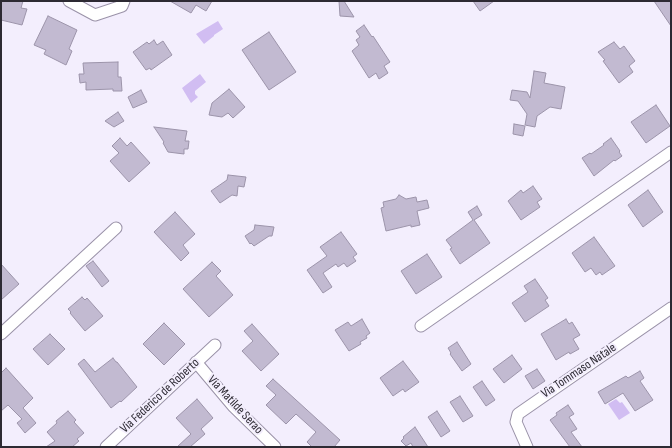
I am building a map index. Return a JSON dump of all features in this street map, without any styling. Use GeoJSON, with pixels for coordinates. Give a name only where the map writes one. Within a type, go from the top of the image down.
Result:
{"type":"FeatureCollection","features":[{"type":"Feature","properties":{"kind":"street"},"geometry":{"type":"LineString","coordinates":[[69,1],[96,15],[122,6],[124,1]]}},
{"type":"Feature","properties":{"kind":"street"},"geometry":{"type":"LineString","coordinates":[[421,326],[671,152]]}},
{"type":"Feature","properties":{"kind":"street"},"geometry":{"type":"LineString","coordinates":[[1,334],[116,228]]}},
{"type":"Feature","properties":{"kind":"street","name":"Via Tommaso Natale"},"geometry":{"type":"LineString","coordinates":[[527,447],[516,422],[518,414],[671,308]]}},
{"type":"Feature","properties":{"kind":"street","name":"Via Federico de Roberto"},"geometry":{"type":"LineString","coordinates":[[106,447],[215,345]]}},
{"type":"Feature","properties":{"kind":"street","name":"Via Matilde Serao"},"geometry":{"type":"LineString","coordinates":[[196,362],[233,406],[275,447]]}},
{"type":"Feature","properties":{"kind":"shaded area"},"geometry":{"type":"Polygon","coordinates":[[[218,21],[223,29],[204,44],[196,34],[218,21]]]}},
{"type":"Feature","properties":{"kind":"shaded area"},"geometry":{"type":"Polygon","coordinates":[[[200,74],[206,82],[195,91],[195,94],[198,97],[191,103],[182,88],[200,74]]]}},
{"type":"Feature","properties":{"kind":"shaded area"},"geometry":{"type":"Polygon","coordinates":[[[616,399],[620,403],[622,402],[630,413],[619,420],[608,404],[616,399]]]}},
{"type":"Feature","properties":{"kind":"building"},"geometry":{"type":"Polygon","coordinates":[[[1,1],[23,1],[21,8],[27,9],[22,25],[1,20],[1,1]]]}},
{"type":"Feature","properties":{"kind":"building"},"geometry":{"type":"Polygon","coordinates":[[[170,1],[212,1],[206,11],[196,5],[191,13],[170,1]]]}},
{"type":"Feature","properties":{"kind":"building"},"geometry":{"type":"Polygon","coordinates":[[[339,1],[344,1],[354,17],[340,16],[339,1]]]}},
{"type":"Feature","properties":{"kind":"building"},"geometry":{"type":"Polygon","coordinates":[[[473,1],[494,1],[480,11],[473,1]]]}},
{"type":"Feature","properties":{"kind":"building"},"geometry":{"type":"Polygon","coordinates":[[[654,1],[671,1],[671,26],[654,1]]]}},
{"type":"Feature","properties":{"kind":"building"},"geometry":{"type":"Polygon","coordinates":[[[48,16],[77,30],[69,49],[72,51],[66,65],[44,54],[46,50],[34,45],[48,16]]]}},
{"type":"Feature","properties":{"kind":"building"},"geometry":{"type":"Polygon","coordinates":[[[364,25],[390,62],[384,66],[388,73],[379,79],[376,73],[369,78],[352,51],[359,45],[356,40],[360,37],[356,31],[364,25]]]}},
{"type":"Feature","properties":{"kind":"building"},"geometry":{"type":"Polygon","coordinates":[[[269,32],[296,72],[269,90],[242,50],[269,32]]]}},
{"type":"Feature","properties":{"kind":"building"},"geometry":{"type":"Polygon","coordinates":[[[154,40],[157,45],[163,41],[172,55],[151,70],[150,68],[146,70],[133,52],[147,42],[149,44],[154,40]]]}},
{"type":"Feature","properties":{"kind":"building"},"geometry":{"type":"Polygon","coordinates":[[[614,42],[620,49],[624,46],[635,61],[629,66],[633,72],[619,83],[603,61],[605,60],[598,52],[614,42]]]}},
{"type":"Feature","properties":{"kind":"building"},"geometry":{"type":"Polygon","coordinates":[[[118,62],[118,77],[121,77],[122,91],[113,91],[113,89],[86,90],[86,82],[80,83],[79,74],[84,74],[83,63],[118,62]]]}},
{"type":"Feature","properties":{"kind":"building"},"geometry":{"type":"Polygon","coordinates":[[[534,71],[546,73],[544,83],[565,87],[561,109],[550,107],[537,116],[535,127],[525,125],[527,114],[518,101],[510,100],[512,90],[527,92],[530,98],[534,71]]]}},
{"type":"Feature","properties":{"kind":"building"},"geometry":{"type":"Polygon","coordinates":[[[229,89],[245,107],[233,118],[228,113],[222,117],[209,115],[212,103],[229,89]]]}},
{"type":"Feature","properties":{"kind":"building"},"geometry":{"type":"Polygon","coordinates":[[[141,90],[147,102],[133,108],[128,97],[141,90]]]}},
{"type":"Feature","properties":{"kind":"building"},"geometry":{"type":"Polygon","coordinates":[[[656,105],[670,126],[646,143],[631,122],[656,105]]]}},
{"type":"Feature","properties":{"kind":"building"},"geometry":{"type":"Polygon","coordinates":[[[118,112],[124,121],[114,127],[105,121],[118,112]]]}},
{"type":"Feature","properties":{"kind":"building"},"geometry":{"type":"Polygon","coordinates":[[[514,124],[525,126],[523,136],[513,134],[514,124]]]}},
{"type":"Feature","properties":{"kind":"building"},"geometry":{"type":"Polygon","coordinates":[[[154,127],[187,131],[185,141],[189,141],[188,149],[184,149],[184,154],[168,152],[163,143],[164,142],[154,127]]]}},
{"type":"Feature","properties":{"kind":"building"},"geometry":{"type":"Polygon","coordinates":[[[120,138],[127,146],[131,142],[150,163],[129,182],[110,161],[119,153],[112,146],[120,138]]]}},
{"type":"Feature","properties":{"kind":"building"},"geometry":{"type":"Polygon","coordinates":[[[611,138],[622,156],[615,161],[614,160],[594,176],[582,158],[590,153],[591,154],[611,138]]]}},
{"type":"Feature","properties":{"kind":"building"},"geometry":{"type":"Polygon","coordinates":[[[228,175],[246,177],[244,187],[238,186],[237,196],[232,195],[220,203],[211,191],[227,180],[228,175]]]}},
{"type":"Feature","properties":{"kind":"building"},"geometry":{"type":"Polygon","coordinates":[[[533,186],[542,199],[537,202],[540,207],[521,220],[508,201],[521,190],[523,193],[533,186]]]}},
{"type":"Feature","properties":{"kind":"building"},"geometry":{"type":"Polygon","coordinates":[[[648,190],[663,212],[643,227],[628,205],[648,190]]]}},
{"type":"Feature","properties":{"kind":"building"},"geometry":{"type":"Polygon","coordinates":[[[399,195],[406,199],[416,197],[417,202],[427,200],[429,208],[417,211],[420,225],[411,227],[411,225],[386,231],[381,208],[384,207],[383,202],[396,199],[399,195]]]}},
{"type":"Feature","properties":{"kind":"building"},"geometry":{"type":"Polygon","coordinates":[[[477,206],[482,215],[474,220],[490,243],[460,264],[446,240],[473,220],[468,212],[477,206]]]}},
{"type":"Feature","properties":{"kind":"building"},"geometry":{"type":"Polygon","coordinates":[[[175,212],[195,234],[183,245],[189,253],[181,261],[154,232],[175,212]]]}},
{"type":"Feature","properties":{"kind":"building"},"geometry":{"type":"Polygon","coordinates":[[[255,225],[274,227],[272,236],[269,236],[254,246],[251,243],[250,244],[245,236],[254,230],[255,225]]]}},
{"type":"Feature","properties":{"kind":"building"},"geometry":{"type":"Polygon","coordinates":[[[341,232],[357,254],[353,257],[356,261],[347,267],[344,263],[338,267],[336,264],[323,273],[332,287],[323,293],[307,270],[327,256],[320,247],[341,232]]]}},
{"type":"Feature","properties":{"kind":"building"},"geometry":{"type":"Polygon","coordinates":[[[594,237],[615,266],[602,275],[600,272],[596,275],[591,268],[585,272],[572,253],[594,237]]]}},
{"type":"Feature","properties":{"kind":"building"},"geometry":{"type":"Polygon","coordinates":[[[427,254],[442,277],[416,294],[401,271],[427,254]]]}},
{"type":"Feature","properties":{"kind":"building"},"geometry":{"type":"Polygon","coordinates":[[[93,261],[109,281],[102,287],[86,266],[93,261]]]}},
{"type":"Feature","properties":{"kind":"building"},"geometry":{"type":"Polygon","coordinates":[[[212,262],[221,271],[216,276],[233,295],[209,317],[183,289],[212,262]]]}},
{"type":"Feature","properties":{"kind":"building"},"geometry":{"type":"Polygon","coordinates":[[[1,264],[19,284],[1,300],[1,264]]]}},
{"type":"Feature","properties":{"kind":"building"},"geometry":{"type":"Polygon","coordinates":[[[535,279],[548,298],[545,300],[549,306],[525,322],[512,303],[528,292],[524,286],[535,279]]]}},
{"type":"Feature","properties":{"kind":"building"},"geometry":{"type":"Polygon","coordinates":[[[82,297],[85,300],[87,298],[103,316],[85,331],[68,309],[82,297]]]}},
{"type":"Feature","properties":{"kind":"building"},"geometry":{"type":"Polygon","coordinates":[[[362,319],[370,333],[366,336],[367,338],[360,342],[361,344],[349,351],[335,330],[348,322],[351,326],[362,319]]]}},
{"type":"Feature","properties":{"kind":"building"},"geometry":{"type":"Polygon","coordinates":[[[566,319],[569,324],[572,322],[580,335],[573,339],[579,349],[570,354],[569,352],[556,360],[541,334],[566,319]]]}},
{"type":"Feature","properties":{"kind":"building"},"geometry":{"type":"Polygon","coordinates":[[[164,323],[185,344],[164,365],[143,344],[164,323]]]}},
{"type":"Feature","properties":{"kind":"building"},"geometry":{"type":"Polygon","coordinates":[[[252,324],[279,354],[261,371],[242,351],[253,341],[244,331],[252,324]]]}},
{"type":"Feature","properties":{"kind":"building"},"geometry":{"type":"Polygon","coordinates":[[[50,334],[65,349],[48,365],[33,349],[50,334]]]}},
{"type":"Feature","properties":{"kind":"building"},"geometry":{"type":"Polygon","coordinates":[[[457,342],[471,364],[462,371],[450,354],[451,353],[448,348],[457,342]]]}},
{"type":"Feature","properties":{"kind":"building"},"geometry":{"type":"Polygon","coordinates":[[[512,355],[522,369],[504,383],[493,369],[512,355]]]}},
{"type":"Feature","properties":{"kind":"building"},"geometry":{"type":"Polygon","coordinates":[[[113,358],[137,387],[121,402],[120,401],[111,408],[78,364],[84,359],[95,372],[113,358]]]}},
{"type":"Feature","properties":{"kind":"building"},"geometry":{"type":"Polygon","coordinates":[[[403,361],[419,382],[405,392],[403,389],[393,396],[380,378],[403,361]]]}},
{"type":"Feature","properties":{"kind":"building"},"geometry":{"type":"Polygon","coordinates":[[[6,368],[33,398],[23,408],[36,423],[25,433],[17,423],[22,419],[8,405],[1,411],[1,373],[6,368]]]}},
{"type":"Feature","properties":{"kind":"building"},"geometry":{"type":"Polygon","coordinates":[[[537,369],[545,381],[533,389],[525,376],[537,369]]]}},
{"type":"Feature","properties":{"kind":"building"},"geometry":{"type":"Polygon","coordinates":[[[640,371],[644,378],[640,381],[653,400],[635,411],[623,393],[605,404],[598,392],[626,376],[628,378],[640,371]]]}},
{"type":"Feature","properties":{"kind":"building"},"geometry":{"type":"Polygon","coordinates":[[[273,379],[340,440],[334,447],[312,447],[307,442],[316,432],[296,414],[286,424],[266,405],[276,395],[266,386],[273,379]]]}},
{"type":"Feature","properties":{"kind":"building"},"geometry":{"type":"Polygon","coordinates":[[[482,381],[495,400],[486,406],[473,387],[482,381]]]}},
{"type":"Feature","properties":{"kind":"building"},"geometry":{"type":"Polygon","coordinates":[[[460,396],[473,416],[463,422],[450,402],[460,396]]]}},
{"type":"Feature","properties":{"kind":"building"},"geometry":{"type":"Polygon","coordinates":[[[197,399],[213,418],[201,429],[205,434],[190,447],[177,447],[191,434],[176,418],[197,399]]]}},
{"type":"Feature","properties":{"kind":"building"},"geometry":{"type":"Polygon","coordinates":[[[568,405],[574,414],[569,417],[577,429],[571,432],[582,447],[570,447],[550,420],[557,415],[556,413],[568,405]]]}},
{"type":"Feature","properties":{"kind":"building"},"geometry":{"type":"Polygon","coordinates":[[[68,411],[76,420],[74,422],[84,433],[77,439],[79,441],[72,447],[46,447],[55,441],[47,432],[57,423],[56,421],[68,411]]]}},
{"type":"Feature","properties":{"kind":"building"},"geometry":{"type":"Polygon","coordinates":[[[437,411],[450,431],[441,437],[428,417],[437,411]]]}},
{"type":"Feature","properties":{"kind":"building"},"geometry":{"type":"Polygon","coordinates":[[[415,427],[428,447],[413,447],[411,443],[406,446],[401,441],[404,438],[403,437],[415,427]]]}}]}
